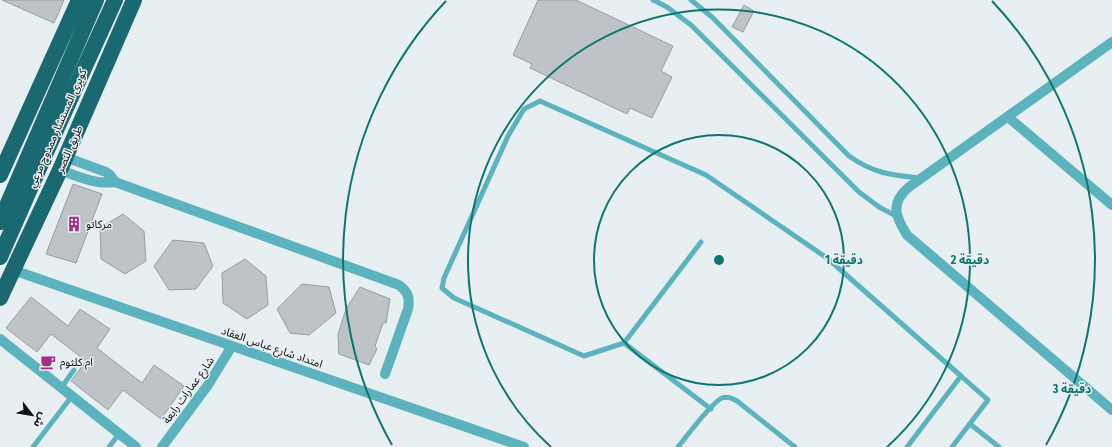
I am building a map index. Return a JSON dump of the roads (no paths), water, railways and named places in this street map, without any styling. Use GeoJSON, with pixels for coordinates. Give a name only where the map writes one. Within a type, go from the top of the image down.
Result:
{"type":"FeatureCollection","features":[{"type":"Feature","properties":{"kind":"highway"},"geometry":{"type":"LineString","coordinates":[[0,175],[79,0]]}},
{"type":"Feature","properties":{"kind":"highway","name":"كوبرى المستشار ممدوح مرعي"},"geometry":{"type":"LineString","coordinates":[[0,222],[96,0]]}},
{"type":"Feature","properties":{"kind":"highway","name":"كوبرى المستشار ممدوح مرعي"},"geometry":{"type":"LineString","coordinates":[[0,257],[115,0]]}},
{"type":"Feature","properties":{"kind":"highway","name":"طريق النصر"},"geometry":{"type":"LineString","coordinates":[[0,298],[62,164],[134,0]]}},
{"type":"Feature","properties":{"kind":"highway"},"geometry":{"type":"LineString","coordinates":[[0,226],[12,230],[19,229],[26,227],[37,217]]}},
{"type":"Feature","properties":{"kind":"street"},"geometry":{"type":"LineString","coordinates":[[1112,42],[902,193],[896,206],[896,210],[907,235],[1112,410]]}},
{"type":"Feature","properties":{"kind":"street"},"geometry":{"type":"LineString","coordinates":[[1008,117],[1112,205]]}},
{"type":"Feature","properties":{"kind":"street"},"geometry":{"type":"LineString","coordinates":[[62,164],[98,182],[115,182],[398,285],[404,289],[410,302],[385,374]]}},
{"type":"Feature","properties":{"kind":"street"},"geometry":{"type":"LineString","coordinates":[[62,164],[106,172],[115,182]]}},
{"type":"Feature","properties":{"kind":"street","name":"امتداد شارع عباس العقاد"},"geometry":{"type":"LineString","coordinates":[[13,270],[524,447]]}},
{"type":"Feature","properties":{"kind":"street"},"geometry":{"type":"LineString","coordinates":[[0,339],[136,447]]}},
{"type":"Feature","properties":{"kind":"street","name":"شارع عمارات رابعة"},"geometry":{"type":"LineString","coordinates":[[162,447],[208,385],[232,346]]}},
{"type":"Feature","properties":{"kind":"lane"},"geometry":{"type":"LineString","coordinates":[[653,0],[667,7],[691,25],[859,192],[879,207],[898,217]]}},
{"type":"Feature","properties":{"kind":"lane"},"geometry":{"type":"LineString","coordinates":[[691,0],[712,18],[849,156],[865,167],[874,171],[922,179]]}},
{"type":"Feature","properties":{"kind":"lane"},"geometry":{"type":"LineString","coordinates":[[701,242],[624,343],[584,356],[454,298],[442,288],[444,278],[508,136],[524,109],[540,100],[706,175],[827,258],[988,400],[952,447]]}},
{"type":"Feature","properties":{"kind":"lane"},"geometry":{"type":"LineString","coordinates":[[624,343],[711,408]]}},
{"type":"Feature","properties":{"kind":"lane"},"geometry":{"type":"LineString","coordinates":[[61,388],[74,370]]}},
{"type":"Feature","properties":{"kind":"lane"},"geometry":{"type":"LineString","coordinates":[[907,447],[961,376]]}},
{"type":"Feature","properties":{"kind":"lane"},"geometry":{"type":"LineString","coordinates":[[33,447],[72,396]]}},
{"type":"Feature","properties":{"kind":"lane"},"geometry":{"type":"LineString","coordinates":[[678,447],[711,408],[722,398],[727,397],[732,398],[795,447]]}},
{"type":"Feature","properties":{"kind":"lane"},"geometry":{"type":"LineString","coordinates":[[970,424],[999,447]]}},
{"type":"Feature","properties":{"kind":"lane"},"geometry":{"type":"LineString","coordinates":[[109,447],[119,434]]}},
{"type":"Feature","properties":{"kind":"place","name":"مركاتو"},"geometry":{"type":"Point","coordinates":[74,224]}},
{"type":"Feature","properties":{"kind":"place","name":"ام كلثوم"},"geometry":{"type":"Point","coordinates":[48,362]}}]}
